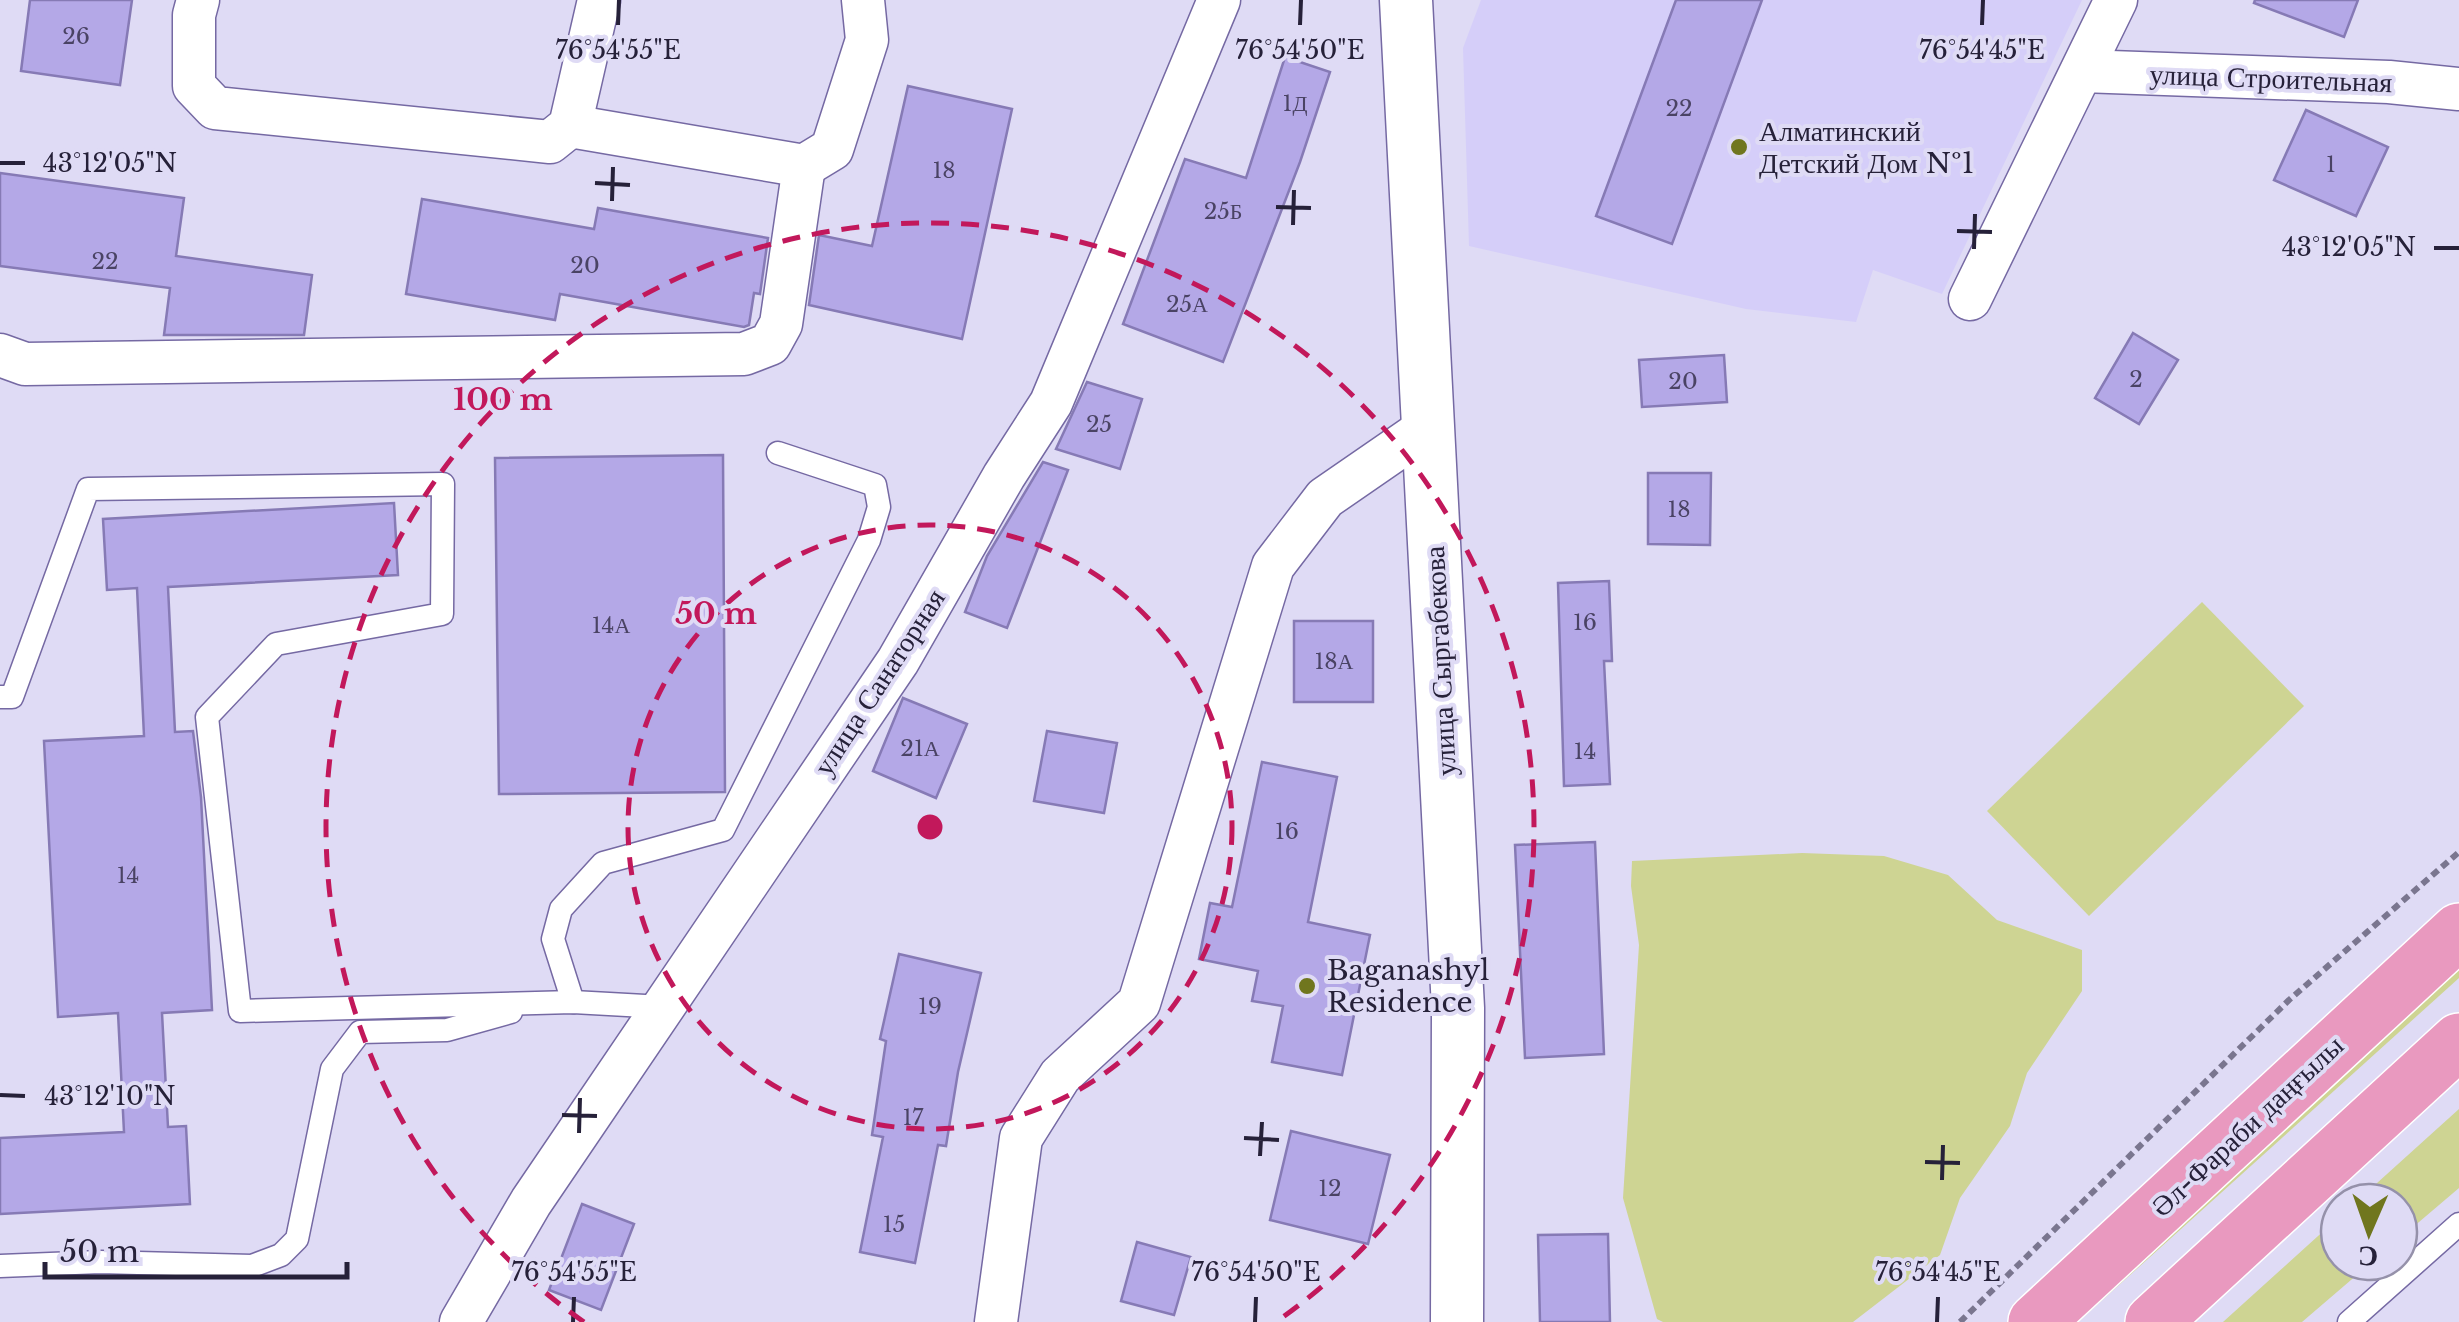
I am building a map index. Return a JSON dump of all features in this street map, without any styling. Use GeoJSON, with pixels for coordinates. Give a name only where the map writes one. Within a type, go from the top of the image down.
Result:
{"type":"FeatureCollection","features":[{"type":"Feature","properties":{"kind":"main road","name":"Әл-Фараби даңғылы"},"geometry":{"type":"LineString","coordinates":[[2036,1322],[2459,932]]}},
{"type":"Feature","properties":{"kind":"main road"},"geometry":{"type":"LineString","coordinates":[[2154,1322],[2459,1041]]}},
{"type":"Feature","properties":{"kind":"street"},"geometry":{"type":"LineString","coordinates":[[198,0],[194,15],[194,86],[215,108],[550,142],[570,126],[600,0]]}},
{"type":"Feature","properties":{"kind":"street"},"geometry":{"type":"LineString","coordinates":[[570,126],[804,166],[832,150],[867,40],[863,0]]}},
{"type":"Feature","properties":{"kind":"street","name":"улица Санаторная"},"geometry":{"type":"LineString","coordinates":[[461,1322],[530,1202],[898,660],[1050,403],[1219,0]]}},
{"type":"Feature","properties":{"kind":"street","name":"улица Сыргабекова"},"geometry":{"type":"LineString","coordinates":[[1406,0],[1458,1008],[1456,1322]]}},
{"type":"Feature","properties":{"kind":"street"},"geometry":{"type":"LineString","coordinates":[[1970,298],[2116,0]]}},
{"type":"Feature","properties":{"kind":"street","name":"улица Строительная"},"geometry":{"type":"LineString","coordinates":[[2082,71],[2389,82],[2459,89]]}},
{"type":"Feature","properties":{"kind":"street"},"geometry":{"type":"LineString","coordinates":[[0,355],[24,364],[744,354],[770,344],[781,324],[804,166]]}},
{"type":"Feature","properties":{"kind":"street"},"geometry":{"type":"LineString","coordinates":[[996,1322],[1021,1138],[1060,1076],[1139,1003],[1273,566],[1325,498],[1428,428]]}},
{"type":"Feature","properties":{"kind":"lane"},"geometry":{"type":"LineString","coordinates":[[574,1002],[554,939],[561,909],[603,863],[723,830],[870,540],[880,507],[875,485],[778,453]]}},
{"type":"Feature","properties":{"kind":"lane"},"geometry":{"type":"LineString","coordinates":[[0,698],[12,697],[88,489],[443,484],[442,614],[276,644],[207,717],[240,1011],[574,1002],[663,1007]]}},
{"type":"Feature","properties":{"kind":"lane"},"geometry":{"type":"LineString","coordinates":[[0,1266],[100,1262],[252,1266],[281,1254],[297,1239],[332,1069],[360,1032],[447,1030],[544,1003]]}},
{"type":"Feature","properties":{"kind":"lane"},"geometry":{"type":"LineString","coordinates":[[2349,1322],[2459,1224]]}},
{"type":"Feature","properties":{"kind":"path"},"geometry":{"type":"LineString","coordinates":[[1960,1322],[2289,1000],[2459,852]]}},
{"type":"Feature","properties":{"kind":"shaded area","name":"Алматинский Детский Дом №1"},"geometry":{"type":"Polygon","coordinates":[[[1481,0],[2082,0],[1942,294],[1873,270],[1856,322],[1746,309],[1469,246],[1463,48],[1481,0]]]}},
{"type":"Feature","properties":{"kind":"green space"},"geometry":{"type":"Polygon","coordinates":[[[2202,602],[2304,706],[2089,916],[1987,811],[2202,602]]]}},
{"type":"Feature","properties":{"kind":"green space"},"geometry":{"type":"Polygon","coordinates":[[[1802,853],[1884,856],[1948,875],[1997,920],[2082,950],[2082,991],[2027,1073],[2010,1126],[1960,1198],[1940,1255],[1853,1322],[1663,1322],[1657,1319],[1623,1198],[1639,945],[1631,886],[1632,861],[1802,853]]]}},
{"type":"Feature","properties":{"kind":"green space"},"geometry":{"type":"Polygon","coordinates":[[[2459,953],[2459,978],[2078,1322],[2058,1322],[2459,953]]]}},
{"type":"Feature","properties":{"kind":"green space"},"geometry":{"type":"Polygon","coordinates":[[[2459,1109],[2459,1188],[2419,1222],[2419,1182],[2378,1182],[2459,1109]]]}},
{"type":"Feature","properties":{"kind":"green space"},"geometry":{"type":"Polygon","coordinates":[[[2319,1235],[2319,1282],[2349,1282],[2302,1322],[2223,1322],[2319,1235]]]}},
{"type":"Feature","properties":{"kind":"building"},"geometry":{"type":"Polygon","coordinates":[[[30,0],[132,0],[120,85],[21,71],[30,0]]]}},
{"type":"Feature","properties":{"kind":"building"},"geometry":{"type":"Polygon","coordinates":[[[1676,0],[1762,0],[1672,244],[1596,216],[1676,0]]]}},
{"type":"Feature","properties":{"kind":"building"},"geometry":{"type":"Polygon","coordinates":[[[2358,0],[2344,37],[2254,3],[2358,0]]]}},
{"type":"Feature","properties":{"kind":"building"},"geometry":{"type":"Polygon","coordinates":[[[1285,57],[1330,72],[1300,162],[1223,362],[1123,324],[1185,159],[1246,178],[1285,57]]]}},
{"type":"Feature","properties":{"kind":"building"},"geometry":{"type":"Polygon","coordinates":[[[908,86],[1012,109],[962,339],[809,305],[819,235],[872,246],[908,86]]]}},
{"type":"Feature","properties":{"kind":"building"},"geometry":{"type":"Polygon","coordinates":[[[2306,110],[2388,147],[2356,216],[2274,180],[2306,110]]]}},
{"type":"Feature","properties":{"kind":"building"},"geometry":{"type":"Polygon","coordinates":[[[0,173],[184,198],[176,256],[312,275],[304,335],[164,335],[170,288],[0,266],[0,173]]]}},
{"type":"Feature","properties":{"kind":"building"},"geometry":{"type":"Polygon","coordinates":[[[422,199],[594,229],[598,208],[768,238],[760,294],[754,293],[749,325],[744,327],[560,294],[555,320],[406,294],[422,199]]]}},
{"type":"Feature","properties":{"kind":"building"},"geometry":{"type":"Polygon","coordinates":[[[2133,333],[2178,360],[2139,424],[2095,398],[2133,333]]]}},
{"type":"Feature","properties":{"kind":"building"},"geometry":{"type":"Polygon","coordinates":[[[1724,355],[1727,402],[1642,407],[1639,360],[1724,355]]]}},
{"type":"Feature","properties":{"kind":"building"},"geometry":{"type":"Polygon","coordinates":[[[1087,382],[1142,399],[1120,469],[1056,449],[1087,382]]]}},
{"type":"Feature","properties":{"kind":"building"},"geometry":{"type":"Polygon","coordinates":[[[723,455],[725,792],[499,794],[495,458],[723,455]]]}},
{"type":"Feature","properties":{"kind":"building"},"geometry":{"type":"Polygon","coordinates":[[[1043,462],[1068,470],[1007,628],[965,612],[987,556],[1043,462]]]}},
{"type":"Feature","properties":{"kind":"building"},"geometry":{"type":"Polygon","coordinates":[[[1648,473],[1711,473],[1710,545],[1648,544],[1648,473]]]}},
{"type":"Feature","properties":{"kind":"building"},"geometry":{"type":"Polygon","coordinates":[[[394,503],[398,575],[168,587],[175,732],[193,731],[201,797],[212,1010],[162,1013],[168,1127],[186,1126],[190,1204],[0,1214],[0,1138],[124,1132],[118,1013],[58,1017],[44,741],[144,736],[137,588],[107,590],[103,519],[394,503]]]}},
{"type":"Feature","properties":{"kind":"building"},"geometry":{"type":"Polygon","coordinates":[[[1609,581],[1612,661],[1604,661],[1610,784],[1564,786],[1558,583],[1609,581]]]}},
{"type":"Feature","properties":{"kind":"building"},"geometry":{"type":"Polygon","coordinates":[[[1294,621],[1373,621],[1373,702],[1294,702],[1294,621]]]}},
{"type":"Feature","properties":{"kind":"building"},"geometry":{"type":"Polygon","coordinates":[[[903,698],[967,724],[936,798],[873,771],[903,698]]]}},
{"type":"Feature","properties":{"kind":"building"},"geometry":{"type":"Polygon","coordinates":[[[1047,731],[1117,743],[1104,813],[1034,801],[1047,731]]]}},
{"type":"Feature","properties":{"kind":"building"},"geometry":{"type":"Polygon","coordinates":[[[1262,762],[1337,777],[1308,922],[1370,935],[1342,1075],[1272,1062],[1283,1006],[1252,1001],[1258,971],[1199,959],[1210,903],[1232,907],[1262,762]]]}},
{"type":"Feature","properties":{"kind":"building"},"geometry":{"type":"Polygon","coordinates":[[[1595,842],[1604,1054],[1525,1058],[1515,845],[1595,842]]]}},
{"type":"Feature","properties":{"kind":"building"},"geometry":{"type":"Polygon","coordinates":[[[899,954],[981,973],[946,1146],[938,1145],[915,1263],[860,1252],[883,1137],[872,1135],[886,1041],[880,1039],[899,954]]]}},
{"type":"Feature","properties":{"kind":"building"},"geometry":{"type":"Polygon","coordinates":[[[1291,1131],[1390,1155],[1368,1244],[1270,1220],[1291,1131]]]}},
{"type":"Feature","properties":{"kind":"building"},"geometry":{"type":"Polygon","coordinates":[[[582,1204],[634,1224],[601,1310],[549,1290],[582,1204]]]}},
{"type":"Feature","properties":{"kind":"building"},"geometry":{"type":"Polygon","coordinates":[[[1608,1234],[1610,1322],[1540,1322],[1538,1235],[1608,1234]]]}},
{"type":"Feature","properties":{"kind":"building"},"geometry":{"type":"Polygon","coordinates":[[[1137,1242],[1191,1257],[1174,1315],[1121,1301],[1137,1242]]]}},
{"type":"Feature","properties":{"kind":"place","name":"Алматинский Детский Дом №1"},"geometry":{"type":"Point","coordinates":[1739,147]}},
{"type":"Feature","properties":{"kind":"place","name":"Baganashyl Residence"},"geometry":{"type":"Point","coordinates":[1307,986]}}]}
